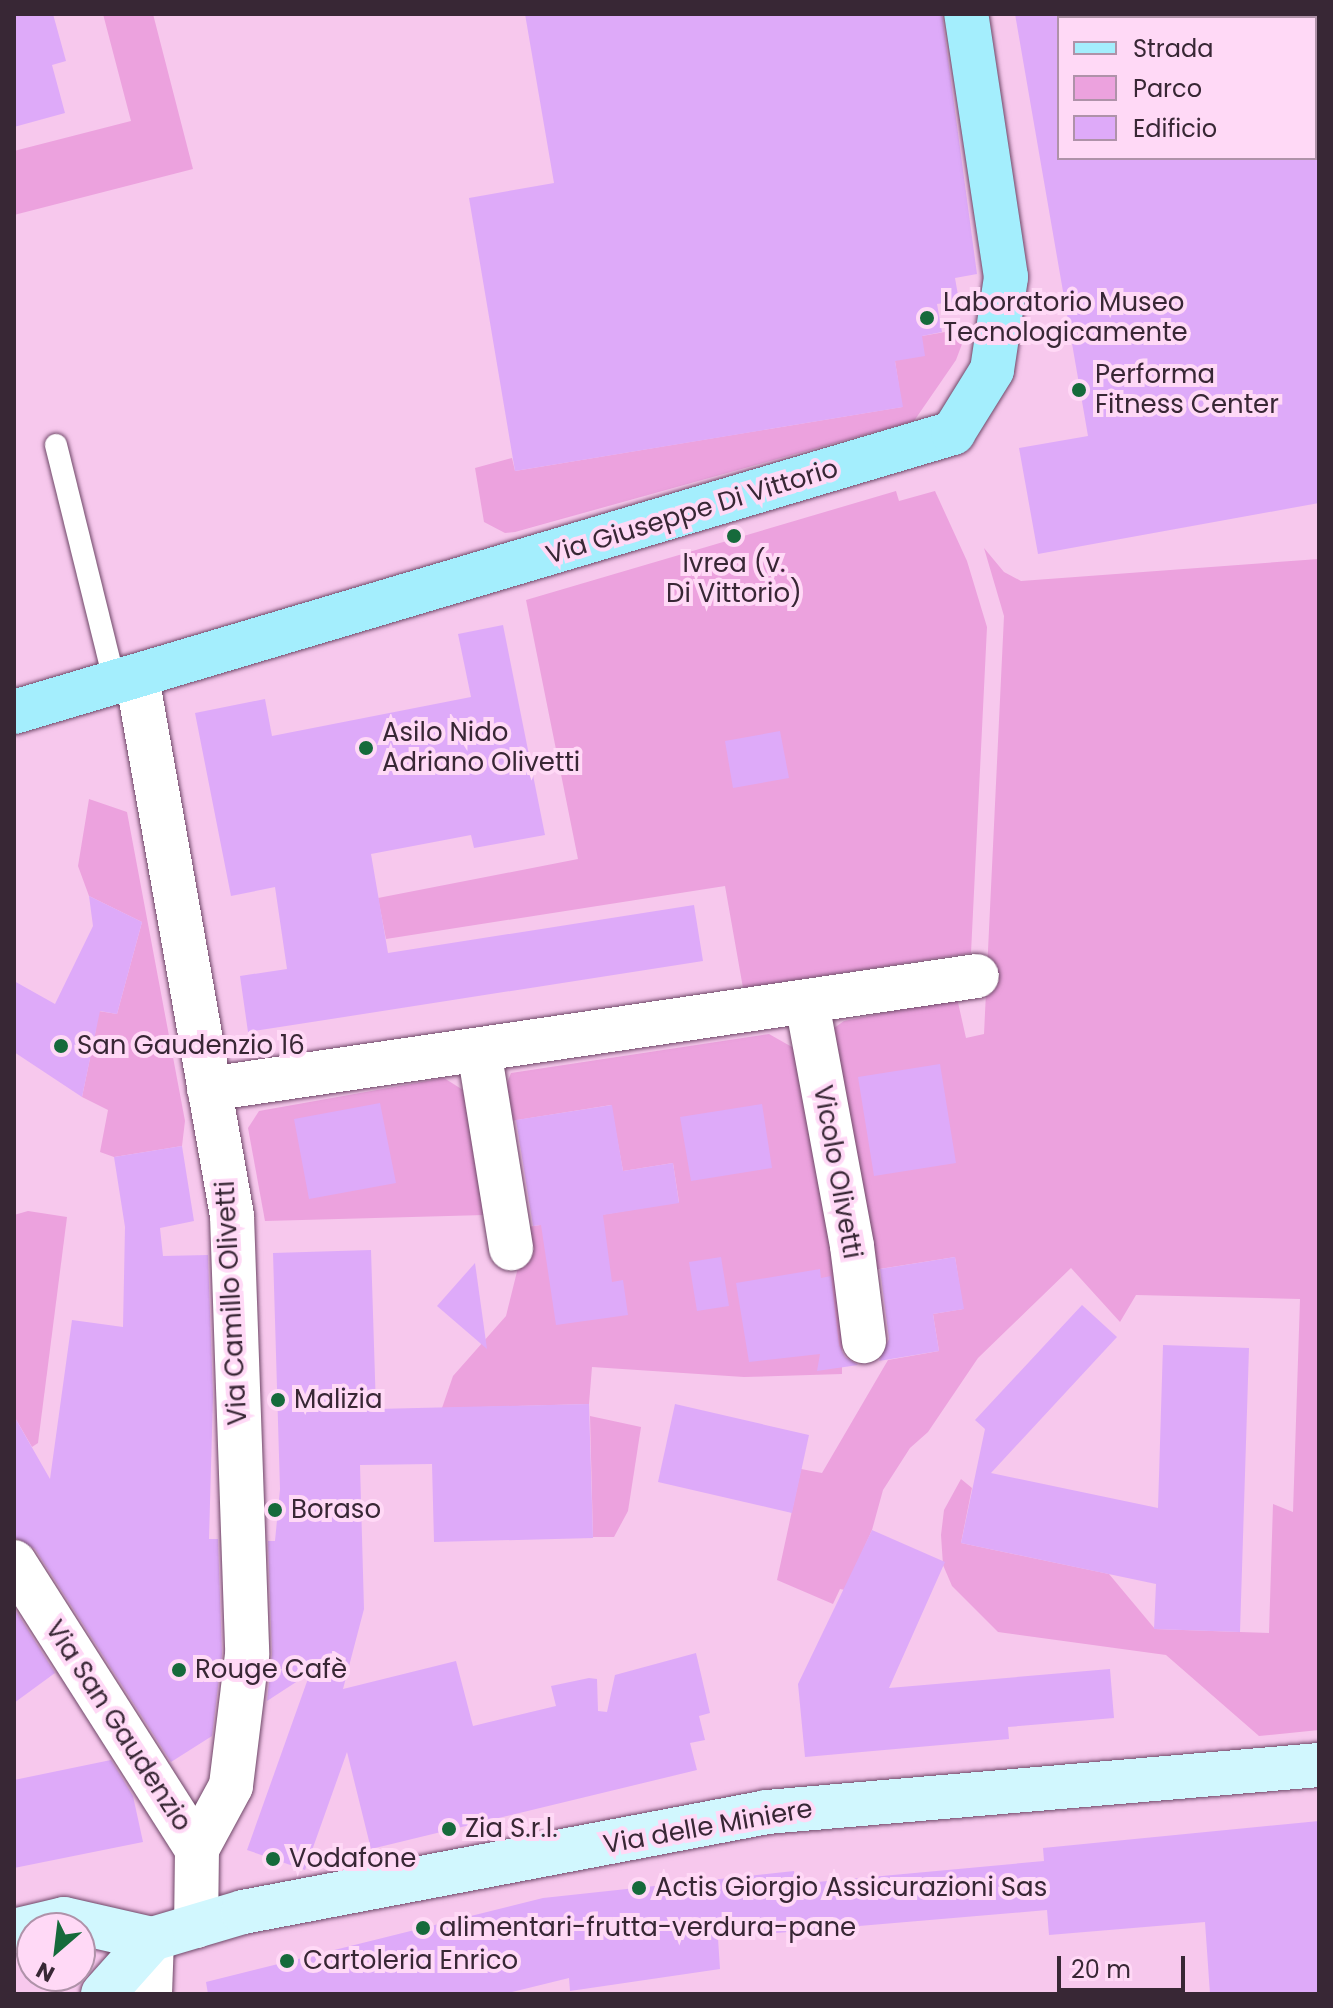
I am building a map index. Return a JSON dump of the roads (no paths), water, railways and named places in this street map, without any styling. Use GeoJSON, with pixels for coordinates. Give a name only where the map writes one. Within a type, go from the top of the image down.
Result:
{"type":"FeatureCollection","features":[{"type":"Feature","properties":{"kind":"main road","name":"Via Giuseppe Di Vittorio"},"geometry":{"type":"LineString","coordinates":[[14,712],[953,433],[992,370],[1006,277],[966,14]]}},
{"type":"Feature","properties":{"kind":"street","name":"Via Camillo Olivetti"},"geometry":{"type":"LineString","coordinates":[[126,681],[232,1216],[247,1655],[231,1786],[197,1849],[196,1926]]}},
{"type":"Feature","properties":{"kind":"street"},"geometry":{"type":"LineString","coordinates":[[209,1089],[977,976]]}},
{"type":"Feature","properties":{"kind":"street","name":"Vicolo Olivetti"},"geometry":{"type":"LineString","coordinates":[[807,1003],[852,1246],[864,1341]]}},
{"type":"Feature","properties":{"kind":"street"},"geometry":{"type":"LineString","coordinates":[[479,1050],[511,1248]]}},
{"type":"Feature","properties":{"kind":"street","name":"Via San Gaudenzio"},"geometry":{"type":"LineString","coordinates":[[14,1562],[197,1849]]}},
{"type":"Feature","properties":{"kind":"street","name":"Via delle Miniere"},"geometry":{"type":"LineString","coordinates":[[14,1931],[64,1919],[152,1939],[243,1912],[767,1812],[1319,1765]]}},
{"type":"Feature","properties":{"kind":"street"},"geometry":{"type":"LineString","coordinates":[[103,1994],[152,1939]]}},
{"type":"Feature","properties":{"kind":"street"},"geometry":{"type":"LineString","coordinates":[[150,1994],[152,1939]]}},
{"type":"Feature","properties":{"kind":"lane"},"geometry":{"type":"LineString","coordinates":[[56,445],[126,681]]}},
{"type":"Feature","properties":{"kind":"place","name":"Laboratorio Museo Tecnologicamente"},"geometry":{"type":"Point","coordinates":[927,318]}},
{"type":"Feature","properties":{"kind":"place","name":"Performa Fitness Center"},"geometry":{"type":"Point","coordinates":[1079,390]}},
{"type":"Feature","properties":{"kind":"place","name":"Ivrea (v. Di Vittorio)"},"geometry":{"type":"Point","coordinates":[734,536]}},
{"type":"Feature","properties":{"kind":"place","name":"Asilo Nido Adriano Olivetti"},"geometry":{"type":"Point","coordinates":[366,748]}},
{"type":"Feature","properties":{"kind":"place","name":"San Gaudenzio 16"},"geometry":{"type":"Point","coordinates":[61,1046]}},
{"type":"Feature","properties":{"kind":"place","name":"Malizia"},"geometry":{"type":"Point","coordinates":[278,1400]}},
{"type":"Feature","properties":{"kind":"place","name":"Boraso"},"geometry":{"type":"Point","coordinates":[275,1510]}},
{"type":"Feature","properties":{"kind":"place","name":"Rouge Cafè"},"geometry":{"type":"Point","coordinates":[179,1670]}},
{"type":"Feature","properties":{"kind":"place","name":"Zia S.r.l."},"geometry":{"type":"Point","coordinates":[449,1829]}},
{"type":"Feature","properties":{"kind":"place","name":"Vodafone"},"geometry":{"type":"Point","coordinates":[273,1859]}},
{"type":"Feature","properties":{"kind":"place","name":"Actis Giorgio Assicurazioni Sas"},"geometry":{"type":"Point","coordinates":[639,1888]}},
{"type":"Feature","properties":{"kind":"place","name":"alimentari-frutta-verdura-pane"},"geometry":{"type":"Point","coordinates":[423,1928]}},
{"type":"Feature","properties":{"kind":"place","name":"Cartoleria Enrico"},"geometry":{"type":"Point","coordinates":[287,1961]}}]}
